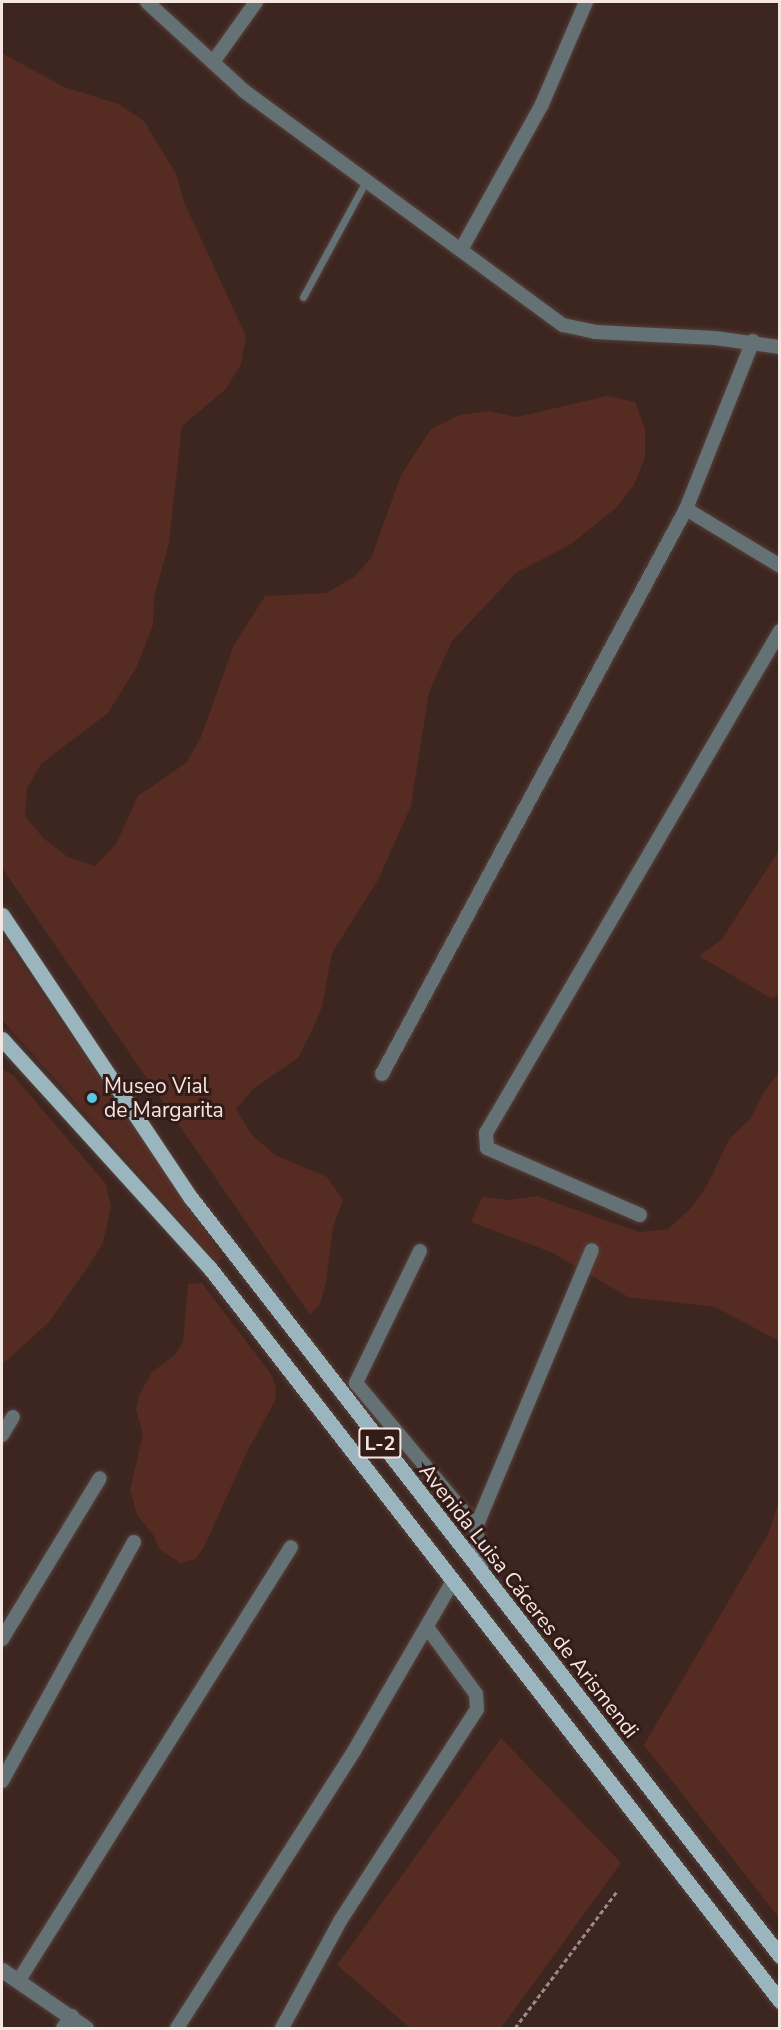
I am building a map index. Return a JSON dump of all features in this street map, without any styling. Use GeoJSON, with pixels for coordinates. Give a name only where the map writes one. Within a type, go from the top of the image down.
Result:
{"type":"FeatureCollection","features":[{"type":"Feature","properties":{"kind":"main road","name":"Avenida Luisa Cáceres de Arismendi"},"geometry":{"type":"LineString","coordinates":[[2,915],[191,1198],[780,1956]]}},
{"type":"Feature","properties":{"kind":"main road","name":"L-2"},"geometry":{"type":"LineString","coordinates":[[2,1039],[209,1267],[780,2001]]}},
{"type":"Feature","properties":{"kind":"street"},"geometry":{"type":"LineString","coordinates":[[147,2],[244,91],[462,248],[538,310],[563,325],[595,332],[753,341],[780,347]]}},
{"type":"Feature","properties":{"kind":"street"},"geometry":{"type":"LineString","coordinates":[[213,62],[256,2]]}},
{"type":"Feature","properties":{"kind":"street"},"geometry":{"type":"LineString","coordinates":[[462,248],[542,104],[586,2]]}},
{"type":"Feature","properties":{"kind":"street"},"geometry":{"type":"LineString","coordinates":[[382,1074],[686,509],[753,341]]}},
{"type":"Feature","properties":{"kind":"street"},"geometry":{"type":"LineString","coordinates":[[686,509],[780,566]]}},
{"type":"Feature","properties":{"kind":"street"},"geometry":{"type":"LineString","coordinates":[[640,1215],[488,1148],[486,1133],[780,631]]}},
{"type":"Feature","properties":{"kind":"street"},"geometry":{"type":"LineString","coordinates":[[483,1575],[476,1527],[592,1250]]}},
{"type":"Feature","properties":{"kind":"street"},"geometry":{"type":"LineString","coordinates":[[420,1251],[356,1383],[476,1527]]}},
{"type":"Feature","properties":{"kind":"street"},"geometry":{"type":"LineString","coordinates":[[2,1435],[13,1417]]}},
{"type":"Feature","properties":{"kind":"street"},"geometry":{"type":"LineString","coordinates":[[2,1639],[100,1478]]}},
{"type":"Feature","properties":{"kind":"street"},"geometry":{"type":"LineString","coordinates":[[2,1781],[134,1542]]}},
{"type":"Feature","properties":{"kind":"street"},"geometry":{"type":"LineString","coordinates":[[19,1980],[291,1547]]}},
{"type":"Feature","properties":{"kind":"street"},"geometry":{"type":"LineString","coordinates":[[177,2028],[354,1751],[453,1581]]}},
{"type":"Feature","properties":{"kind":"street"},"geometry":{"type":"LineString","coordinates":[[282,2028],[340,1921],[477,1709],[476,1694],[427,1627]]}},
{"type":"Feature","properties":{"kind":"street"},"geometry":{"type":"LineString","coordinates":[[2,1970],[19,1980],[67,2022],[86,2028]]}},
{"type":"Feature","properties":{"kind":"lane"},"geometry":{"type":"LineString","coordinates":[[303,297],[366,179]]}},
{"type":"Feature","properties":{"kind":"path"},"geometry":{"type":"LineString","coordinates":[[515,2028],[618,1890]]}},
{"type":"Feature","properties":{"kind":"shaded area"},"geometry":{"type":"Polygon","coordinates":[[[2,53],[64,87],[119,104],[144,121],[176,174],[184,202],[246,336],[241,364],[226,389],[182,426],[169,543],[154,597],[153,625],[137,666],[108,713],[41,764],[27,788],[25,816],[43,838],[68,857],[95,866],[116,844],[138,796],[187,762],[201,737],[234,645],[265,596],[326,593],[354,577],[371,558],[401,475],[431,429],[459,415],[488,411],[517,417],[607,396],[635,402],[645,429],[645,457],[634,485],[616,508],[571,544],[516,573],[452,641],[429,692],[411,806],[378,880],[332,953],[322,1007],[311,1033],[298,1058],[253,1089],[236,1109],[251,1134],[275,1155],[327,1177],[343,1200],[333,1227],[326,1282],[320,1304],[310,1315],[2,868],[2,53]]]}},
{"type":"Feature","properties":{"kind":"shaded area"},"geometry":{"type":"Polygon","coordinates":[[[779,850],[779,996],[771,998],[699,956],[722,939],[779,850]]]}},
{"type":"Feature","properties":{"kind":"shaded area","name":"Museo Vial de Margarita"},"geometry":{"type":"Polygon","coordinates":[[[2,935],[223,1258],[217,1262],[2,1020],[2,935]]]}},
{"type":"Feature","properties":{"kind":"shaded area"},"geometry":{"type":"Polygon","coordinates":[[[2,1069],[13,1075],[106,1184],[111,1206],[103,1243],[90,1264],[49,1322],[2,1365],[2,1069]]]}},
{"type":"Feature","properties":{"kind":"shaded area"},"geometry":{"type":"Polygon","coordinates":[[[779,1072],[779,1341],[715,1307],[628,1297],[551,1252],[471,1222],[482,1197],[509,1200],[537,1196],[639,1232],[668,1229],[690,1209],[706,1187],[730,1138],[750,1119],[764,1092],[779,1072]]]}},
{"type":"Feature","properties":{"kind":"shaded area"},"geometry":{"type":"Polygon","coordinates":[[[202,1283],[271,1374],[276,1387],[275,1401],[247,1452],[204,1547],[195,1559],[181,1563],[159,1549],[154,1536],[137,1515],[130,1489],[143,1435],[136,1409],[139,1395],[152,1372],[175,1355],[183,1342],[188,1284],[202,1283]]]}},
{"type":"Feature","properties":{"kind":"shaded area"},"geometry":{"type":"Polygon","coordinates":[[[779,1501],[779,1918],[644,1745],[768,1534],[779,1501]]]}},
{"type":"Feature","properties":{"kind":"shaded area"},"geometry":{"type":"Polygon","coordinates":[[[501,1738],[621,1863],[501,2028],[410,2028],[337,1965],[501,1738]]]}},
{"type":"Feature","properties":{"kind":"place","name":"Museo Vial de Margarita"},"geometry":{"type":"Point","coordinates":[92,1098]}}]}
